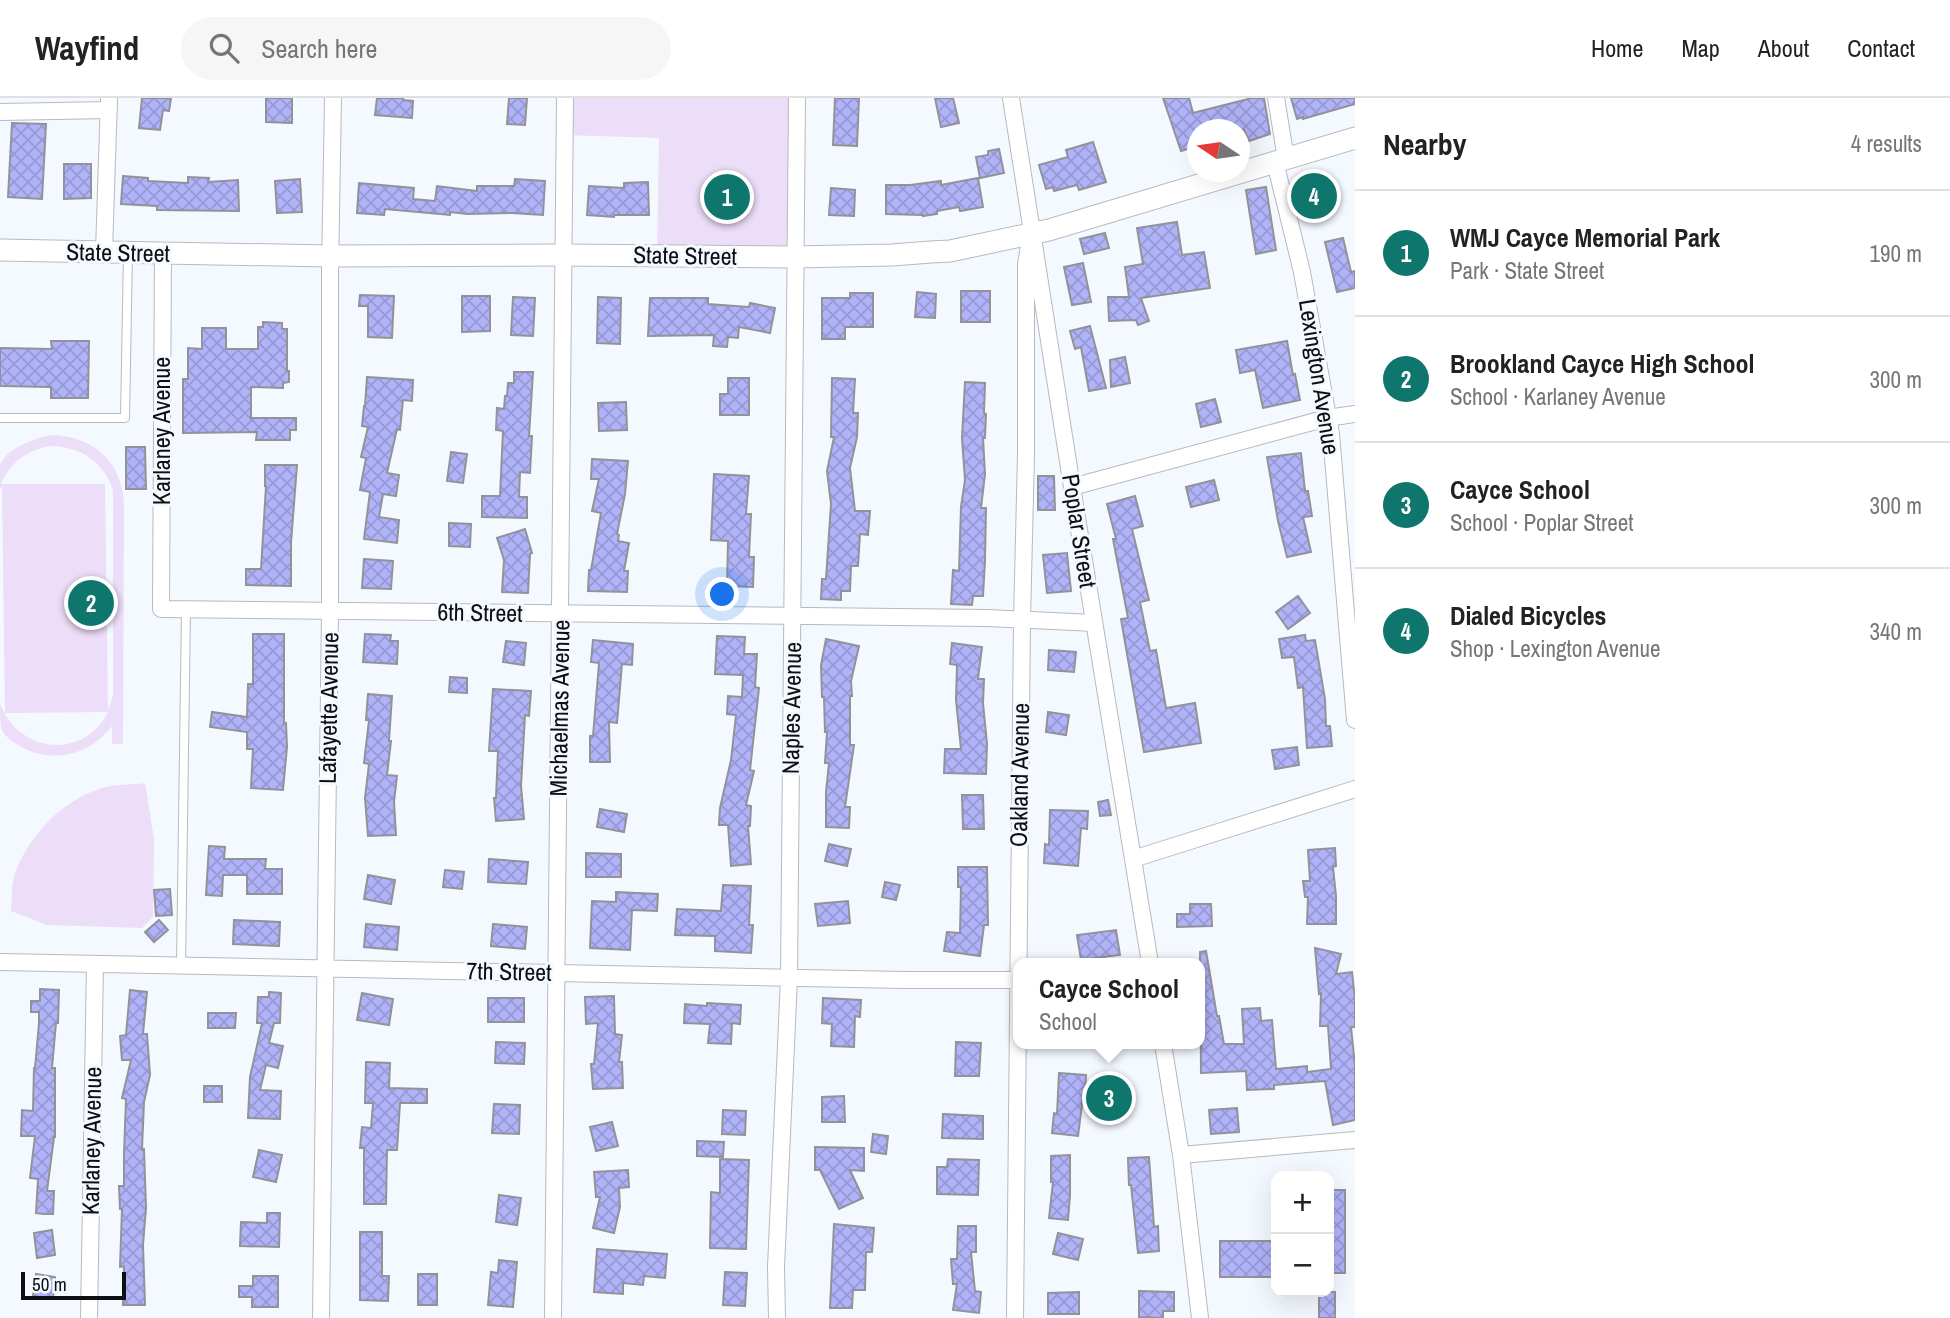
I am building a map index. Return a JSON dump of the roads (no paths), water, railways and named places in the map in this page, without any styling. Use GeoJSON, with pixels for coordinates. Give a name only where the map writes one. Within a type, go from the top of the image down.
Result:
{"type":"FeatureCollection","features":[{"type":"Feature","properties":{"kind":"main road","name":"State Street"},"geometry":{"type":"LineString","coordinates":[[0,250],[330,256],[794,257],[950,251],[1049,229],[1355,138]]}},
{"type":"Feature","properties":{"kind":"street","name":"Lafayette Avenue"},"geometry":{"type":"LineString","coordinates":[[321,1318],[333,98]]}},
{"type":"Feature","properties":{"kind":"street","name":"Michaelmas Avenue"},"geometry":{"type":"LineString","coordinates":[[553,1318],[565,98]]}},
{"type":"Feature","properties":{"kind":"street","name":"Naples Avenue"},"geometry":{"type":"LineString","coordinates":[[777,1318],[776,1267],[789,978],[797,98]]}},
{"type":"Feature","properties":{"kind":"street","name":"Poplar Street"},"geometry":{"type":"LineString","coordinates":[[1011,98],[1149,958]]}},
{"type":"Feature","properties":{"kind":"street","name":"Lexington Avenue"},"geometry":{"type":"LineString","coordinates":[[1276,98],[1281,161],[1331,434],[1355,720]]}},
{"type":"Feature","properties":{"kind":"street"},"geometry":{"type":"LineString","coordinates":[[0,112],[109,104],[104,252]]}},
{"type":"Feature","properties":{"kind":"street","name":"Oakland Avenue"},"geometry":{"type":"LineString","coordinates":[[1018,958],[1021,620],[1026,454],[1026,265],[1031,233]]}},
{"type":"Feature","properties":{"kind":"street","name":"Karlaney Avenue"},"geometry":{"type":"LineString","coordinates":[[161,609],[163,254]]}},
{"type":"Feature","properties":{"kind":"street"},"geometry":{"type":"LineString","coordinates":[[1072,487],[1327,418],[1355,414]]}},
{"type":"Feature","properties":{"kind":"street","name":"6th Street"},"geometry":{"type":"LineString","coordinates":[[161,609],[793,616],[1094,623]]}},
{"type":"Feature","properties":{"kind":"street"},"geometry":{"type":"LineString","coordinates":[[1133,859],[1355,789]]}},
{"type":"Feature","properties":{"kind":"street","name":"7th Street"},"geometry":{"type":"LineString","coordinates":[[0,962],[1013,980]]}},
{"type":"Feature","properties":{"kind":"street","name":"Karlaney Avenue"},"geometry":{"type":"LineString","coordinates":[[89,1318],[95,964]]}},
{"type":"Feature","properties":{"kind":"street","name":"Oakland Avenue"},"geometry":{"type":"LineString","coordinates":[[1015,1318],[1017,1049]]}},
{"type":"Feature","properties":{"kind":"street"},"geometry":{"type":"LineString","coordinates":[[1164,1049],[1181,1155],[1200,1318]]}},
{"type":"Feature","properties":{"kind":"street"},"geometry":{"type":"LineString","coordinates":[[1181,1155],[1355,1140]]}},
{"type":"Feature","properties":{"kind":"lane"},"geometry":{"type":"LineString","coordinates":[[0,418],[125,418],[128,253]]}},
{"type":"Feature","properties":{"kind":"lane"},"geometry":{"type":"LineString","coordinates":[[181,966],[186,609]]}},
{"type":"Feature","properties":{"kind":"place","name":"Dialed Bicycles"},"geometry":{"type":"Point","coordinates":[1314,196]}},
{"type":"Feature","properties":{"kind":"place","name":"WMJ Cayce Memorial Park"},"geometry":{"type":"Point","coordinates":[727,197]}},
{"type":"Feature","properties":{"kind":"place","name":"Brookland Cayce High School"},"geometry":{"type":"Point","coordinates":[91,603]}},
{"type":"Feature","properties":{"kind":"place","name":"Cayce School"},"geometry":{"type":"Point","coordinates":[1109,1098]}}]}
